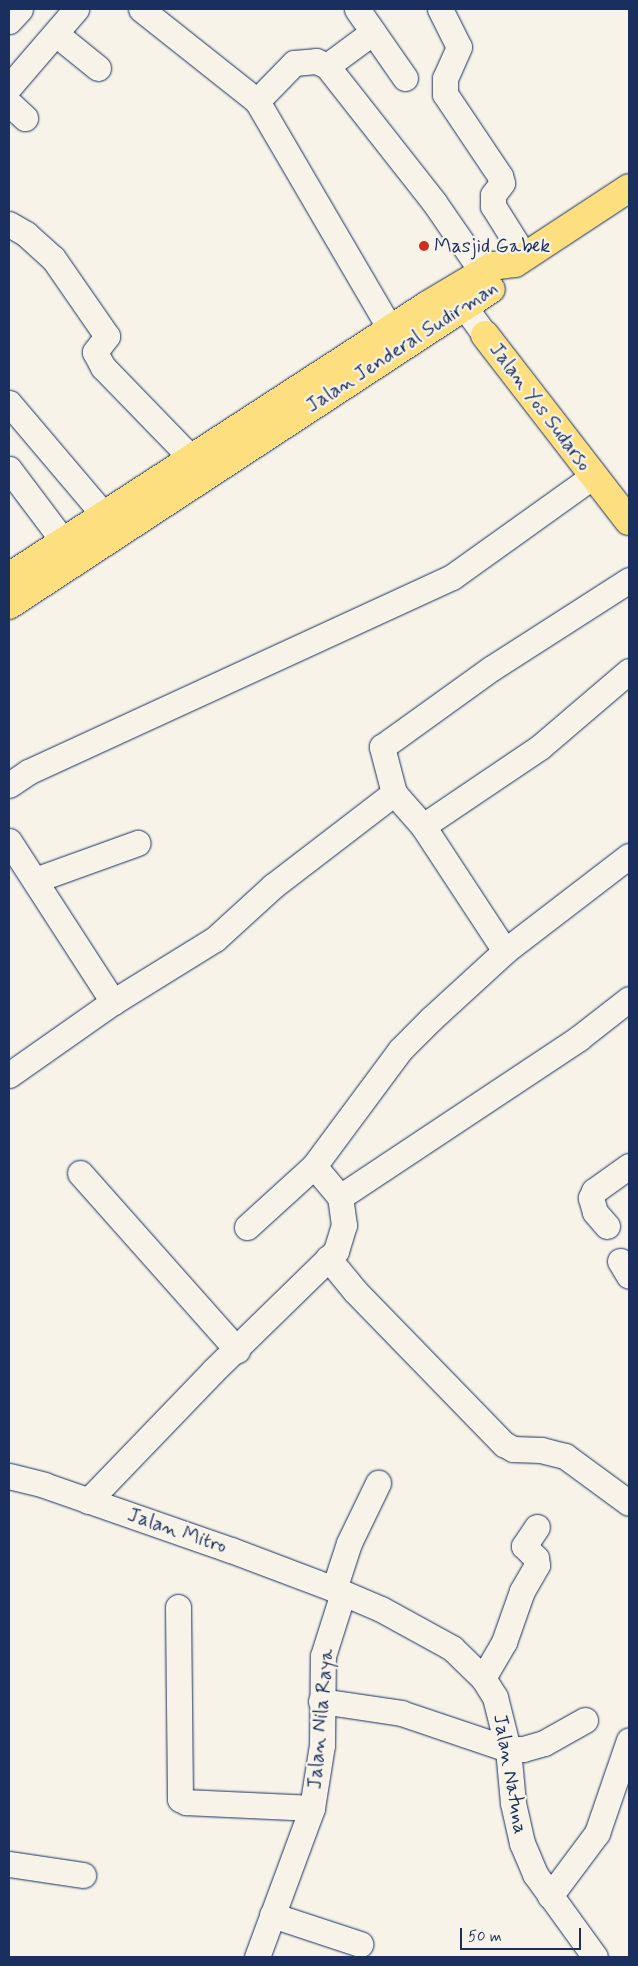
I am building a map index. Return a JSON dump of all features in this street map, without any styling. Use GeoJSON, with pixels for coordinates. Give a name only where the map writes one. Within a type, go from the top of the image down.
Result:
{"type":"FeatureCollection","features":[{"type":"Feature","properties":{"kind":"highway"},"geometry":{"type":"LineString","coordinates":[[520,260],[629,188]]}},
{"type":"Feature","properties":{"kind":"highway","name":"Jalan Jenderal Sudirman"},"geometry":{"type":"LineString","coordinates":[[9,605],[458,299],[483,273],[493,266],[520,260]]}},
{"type":"Feature","properties":{"kind":"highway","name":"Jalan Jenderal Sudirman"},"geometry":{"type":"LineString","coordinates":[[9,577],[390,329],[503,281],[520,260]]}},
{"type":"Feature","properties":{"kind":"highway","name":"Jalan Yos Sudarso"},"geometry":{"type":"LineString","coordinates":[[485,335],[629,521]]}},
{"type":"Feature","properties":{"kind":"street"},"geometry":{"type":"LineString","coordinates":[[9,21],[20,9]]}},
{"type":"Feature","properties":{"kind":"street"},"geometry":{"type":"LineString","coordinates":[[9,87],[76,9]]}},
{"type":"Feature","properties":{"kind":"street"},"geometry":{"type":"LineString","coordinates":[[141,9],[256,101],[390,329]]}},
{"type":"Feature","properties":{"kind":"street"},"geometry":{"type":"LineString","coordinates":[[357,9],[406,78]]}},
{"type":"Feature","properties":{"kind":"street"},"geometry":{"type":"LineString","coordinates":[[440,9],[460,47],[444,78],[445,94],[500,176],[502,183],[493,195],[493,206],[520,260]]}},
{"type":"Feature","properties":{"kind":"street"},"geometry":{"type":"LineString","coordinates":[[327,66],[373,32]]}},
{"type":"Feature","properties":{"kind":"street"},"geometry":{"type":"LineString","coordinates":[[56,34],[98,68]]}},
{"type":"Feature","properties":{"kind":"street"},"geometry":{"type":"LineString","coordinates":[[256,101],[294,63],[316,61],[327,66],[434,202],[483,273]]}},
{"type":"Feature","properties":{"kind":"street"},"geometry":{"type":"LineString","coordinates":[[9,224],[26,234],[53,258],[107,336],[95,352],[104,367],[192,459]]}},
{"type":"Feature","properties":{"kind":"street","name":"Jalan Yos Sudarso"},"geometry":{"type":"LineString","coordinates":[[458,299],[485,335]]}},
{"type":"Feature","properties":{"kind":"street"},"geometry":{"type":"LineString","coordinates":[[9,403],[104,515]]}},
{"type":"Feature","properties":{"kind":"street"},"geometry":{"type":"LineString","coordinates":[[9,469],[64,542]]}},
{"type":"Feature","properties":{"kind":"street"},"geometry":{"type":"LineString","coordinates":[[9,785],[37,768],[452,577],[593,476]]}},
{"type":"Feature","properties":{"kind":"street"},"geometry":{"type":"LineString","coordinates":[[505,951],[423,826],[394,793],[381,751],[383,745],[492,668],[629,580]]}},
{"type":"Feature","properties":{"kind":"street"},"geometry":{"type":"LineString","coordinates":[[423,826],[540,747],[629,671]]}},
{"type":"Feature","properties":{"kind":"street"},"geometry":{"type":"LineString","coordinates":[[9,1075],[113,1002],[216,939],[273,886],[394,793]]}},
{"type":"Feature","properties":{"kind":"street"},"geometry":{"type":"LineString","coordinates":[[9,841],[113,1002]]}},
{"type":"Feature","properties":{"kind":"street"},"geometry":{"type":"LineString","coordinates":[[35,880],[137,843]]}},
{"type":"Feature","properties":{"kind":"street"},"geometry":{"type":"LineString","coordinates":[[247,1226],[314,1166],[400,1050],[505,951],[629,856]]}},
{"type":"Feature","properties":{"kind":"street"},"geometry":{"type":"LineString","coordinates":[[340,1197],[579,1038],[629,999]]}},
{"type":"Feature","properties":{"kind":"street"},"geometry":{"type":"LineString","coordinates":[[88,1500],[339,1245],[344,1225],[340,1197],[314,1166]]}},
{"type":"Feature","properties":{"kind":"street"},"geometry":{"type":"LineString","coordinates":[[607,1226],[595,1212],[591,1198],[594,1192],[629,1166]]}},
{"type":"Feature","properties":{"kind":"street"},"geometry":{"type":"LineString","coordinates":[[80,1174],[237,1350]]}},
{"type":"Feature","properties":{"kind":"street"},"geometry":{"type":"LineString","coordinates":[[328,1258],[355,1291],[504,1444],[513,1448],[541,1450],[565,1456],[629,1504]]}},
{"type":"Feature","properties":{"kind":"street","name":"Jalan Mitro"},"geometry":{"type":"LineString","coordinates":[[9,1476],[88,1500],[338,1591]]}},
{"type":"Feature","properties":{"kind":"street","name":"Jalan Nila Raya"},"geometry":{"type":"LineString","coordinates":[[257,1957],[312,1808],[322,1745],[323,1656],[349,1543],[378,1483]]}},
{"type":"Feature","properties":{"kind":"street"},"geometry":{"type":"LineString","coordinates":[[483,1678],[504,1642],[522,1591],[537,1565],[536,1558],[524,1546],[537,1527]]}},
{"type":"Feature","properties":{"kind":"street","name":"Jalan Natuna"},"geometry":{"type":"LineString","coordinates":[[338,1591],[424,1631],[452,1648],[483,1678],[498,1705],[508,1749],[513,1803],[522,1843],[535,1874],[595,1957]]}},
{"type":"Feature","properties":{"kind":"street"},"geometry":{"type":"LineString","coordinates":[[178,1607],[180,1798],[186,1802],[312,1808]]}},
{"type":"Feature","properties":{"kind":"street"},"geometry":{"type":"LineString","coordinates":[[322,1701],[401,1713],[508,1749],[523,1749],[544,1743],[585,1720]]}},
{"type":"Feature","properties":{"kind":"street"},"geometry":{"type":"LineString","coordinates":[[550,1896],[597,1833],[629,1740]]}},
{"type":"Feature","properties":{"kind":"street"},"geometry":{"type":"LineString","coordinates":[[9,1864],[83,1875]]}},
{"type":"Feature","properties":{"kind":"street"},"geometry":{"type":"LineString","coordinates":[[272,1915],[360,1944]]}},
{"type":"Feature","properties":{"kind":"place","name":"Masjid Gabek"},"geometry":{"type":"Point","coordinates":[424,246]}}]}
